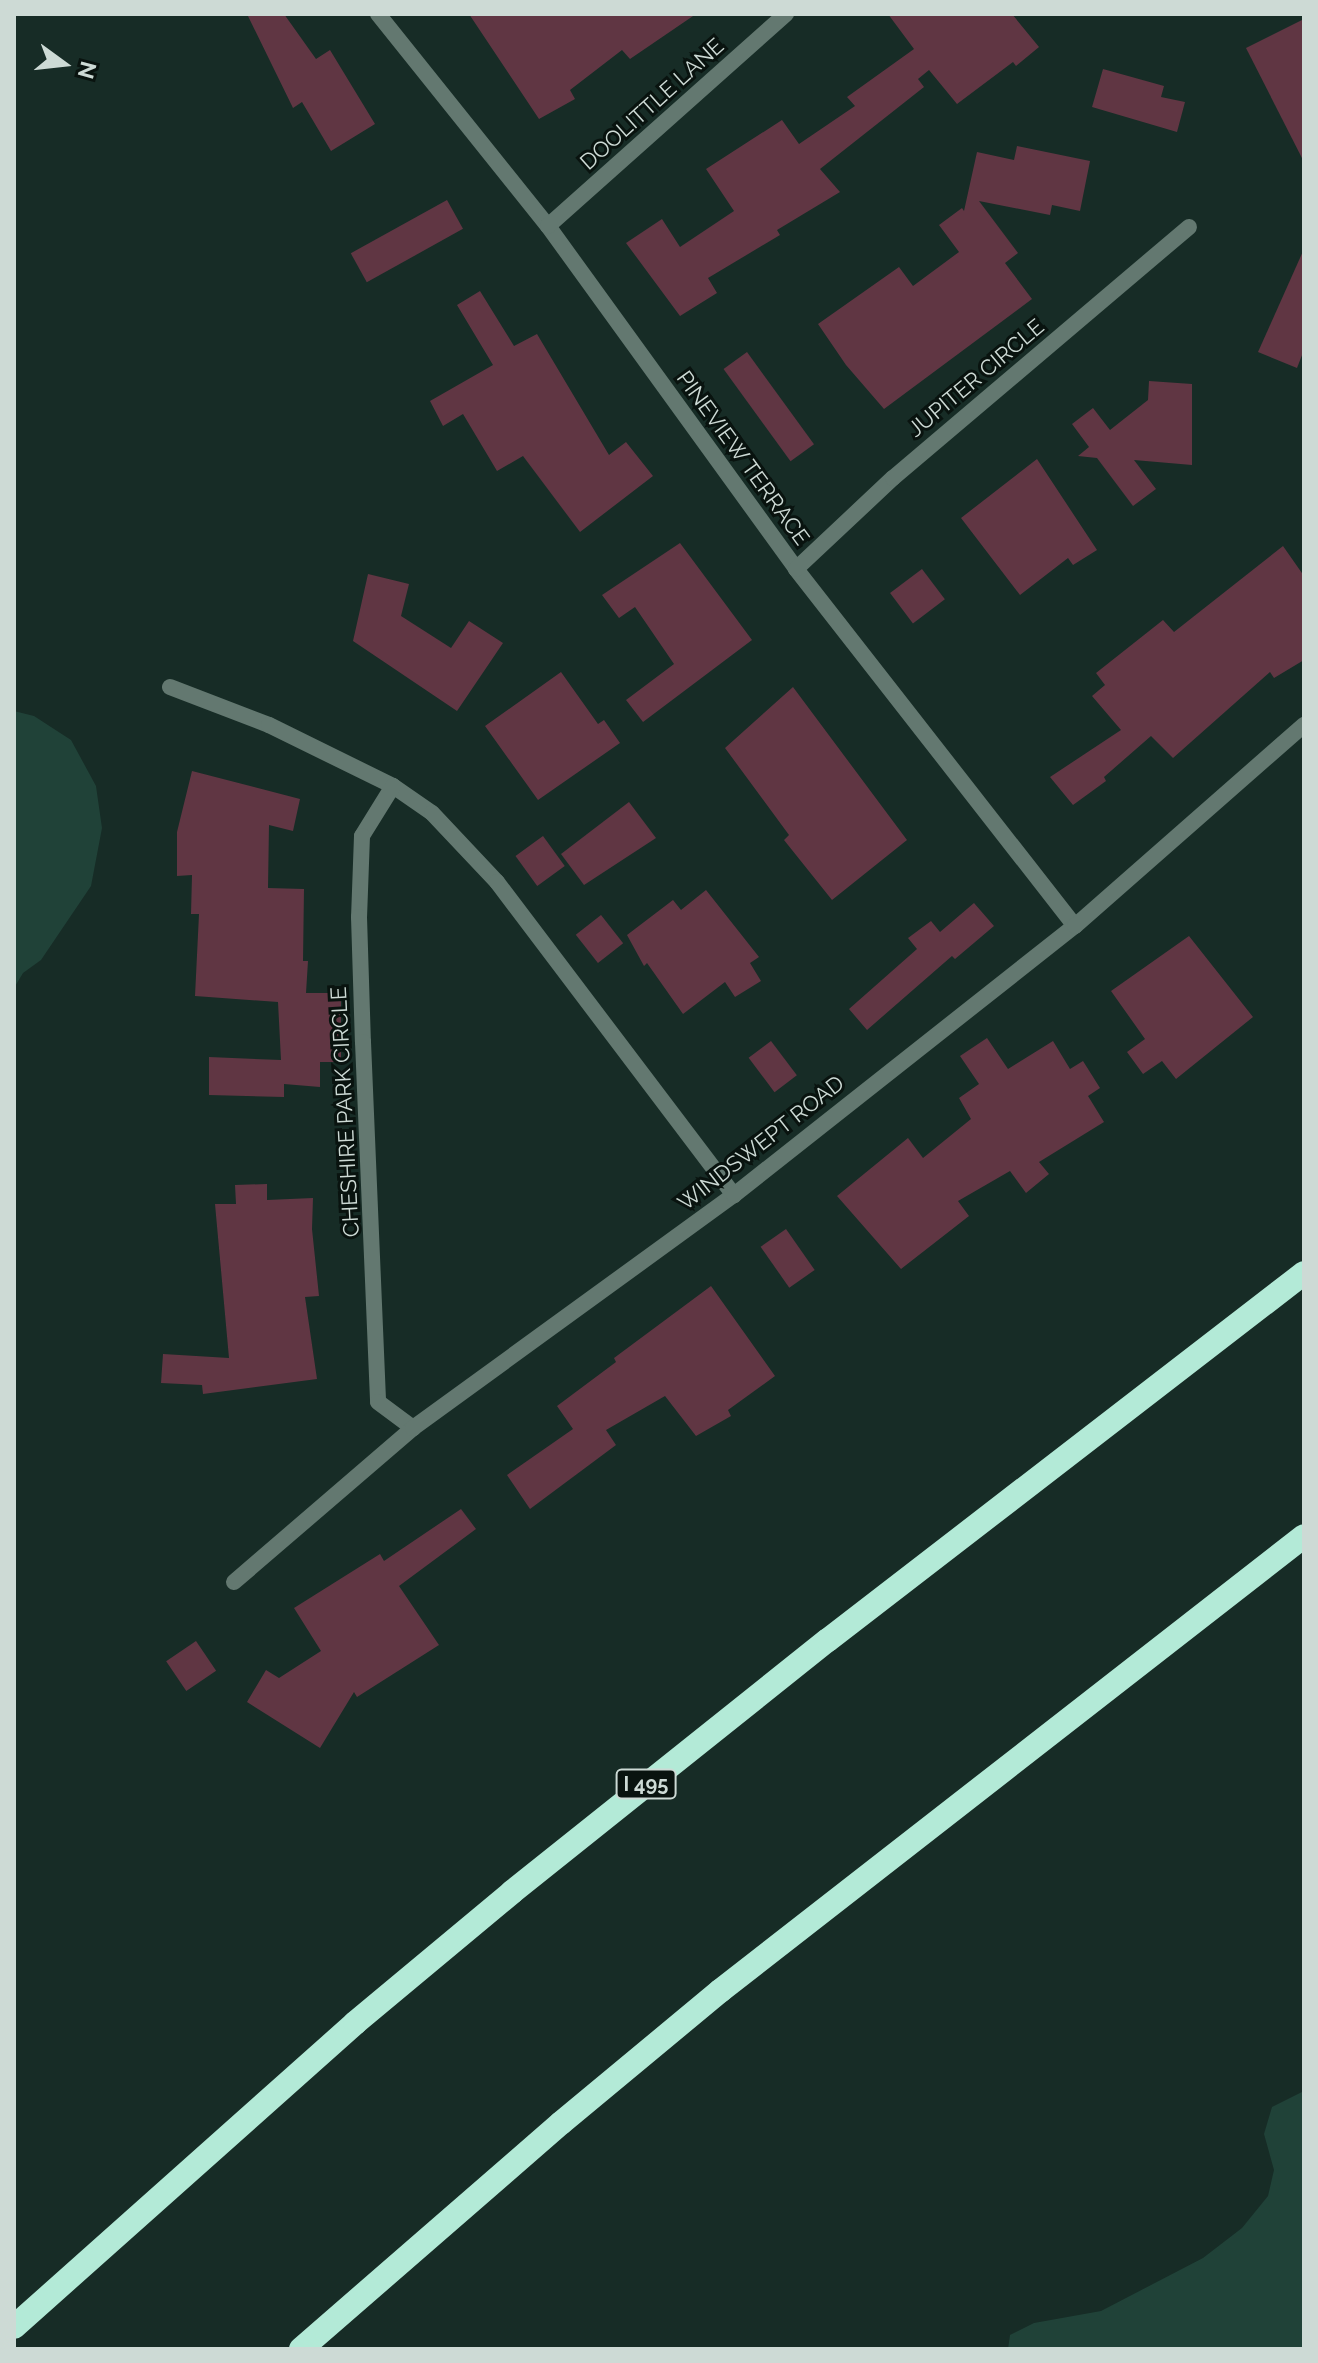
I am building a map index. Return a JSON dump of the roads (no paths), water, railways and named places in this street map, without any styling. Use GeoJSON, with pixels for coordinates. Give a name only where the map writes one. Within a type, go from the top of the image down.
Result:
{"type":"FeatureCollection","features":[{"type":"Feature","properties":{"kind":"highway","name":"I 495"},"geometry":{"type":"LineString","coordinates":[[14,2327],[355,2023],[512,1892],[840,1630],[1304,1273]]}},
{"type":"Feature","properties":{"kind":"highway"},"geometry":{"type":"LineString","coordinates":[[301,2349],[561,2123],[720,1991],[1304,1536]]}},
{"type":"Feature","properties":{"kind":"street","name":"PINEVIEW TERRACE"},"geometry":{"type":"LineString","coordinates":[[378,14],[548,226],[796,569],[1075,926]]}},
{"type":"Feature","properties":{"kind":"street","name":"DOOLITTLE LANE"},"geometry":{"type":"LineString","coordinates":[[548,226],[786,14]]}},
{"type":"Feature","properties":{"kind":"street","name":"JUPITER CIRCLE"},"geometry":{"type":"LineString","coordinates":[[796,569],[893,478],[1189,227]]}},
{"type":"Feature","properties":{"kind":"street"},"geometry":{"type":"LineString","coordinates":[[170,687],[269,725],[393,786],[432,813],[497,882],[734,1195]]}},
{"type":"Feature","properties":{"kind":"street","name":"WINDSWEPT ROAD"},"geometry":{"type":"LineString","coordinates":[[234,1582],[413,1428],[734,1195],[1075,926],[1304,725]]}},
{"type":"Feature","properties":{"kind":"street","name":"CHESHIRE PARK CIRCLE"},"geometry":{"type":"LineString","coordinates":[[393,786],[362,836],[359,917],[378,1402],[413,1428]]}}]}
